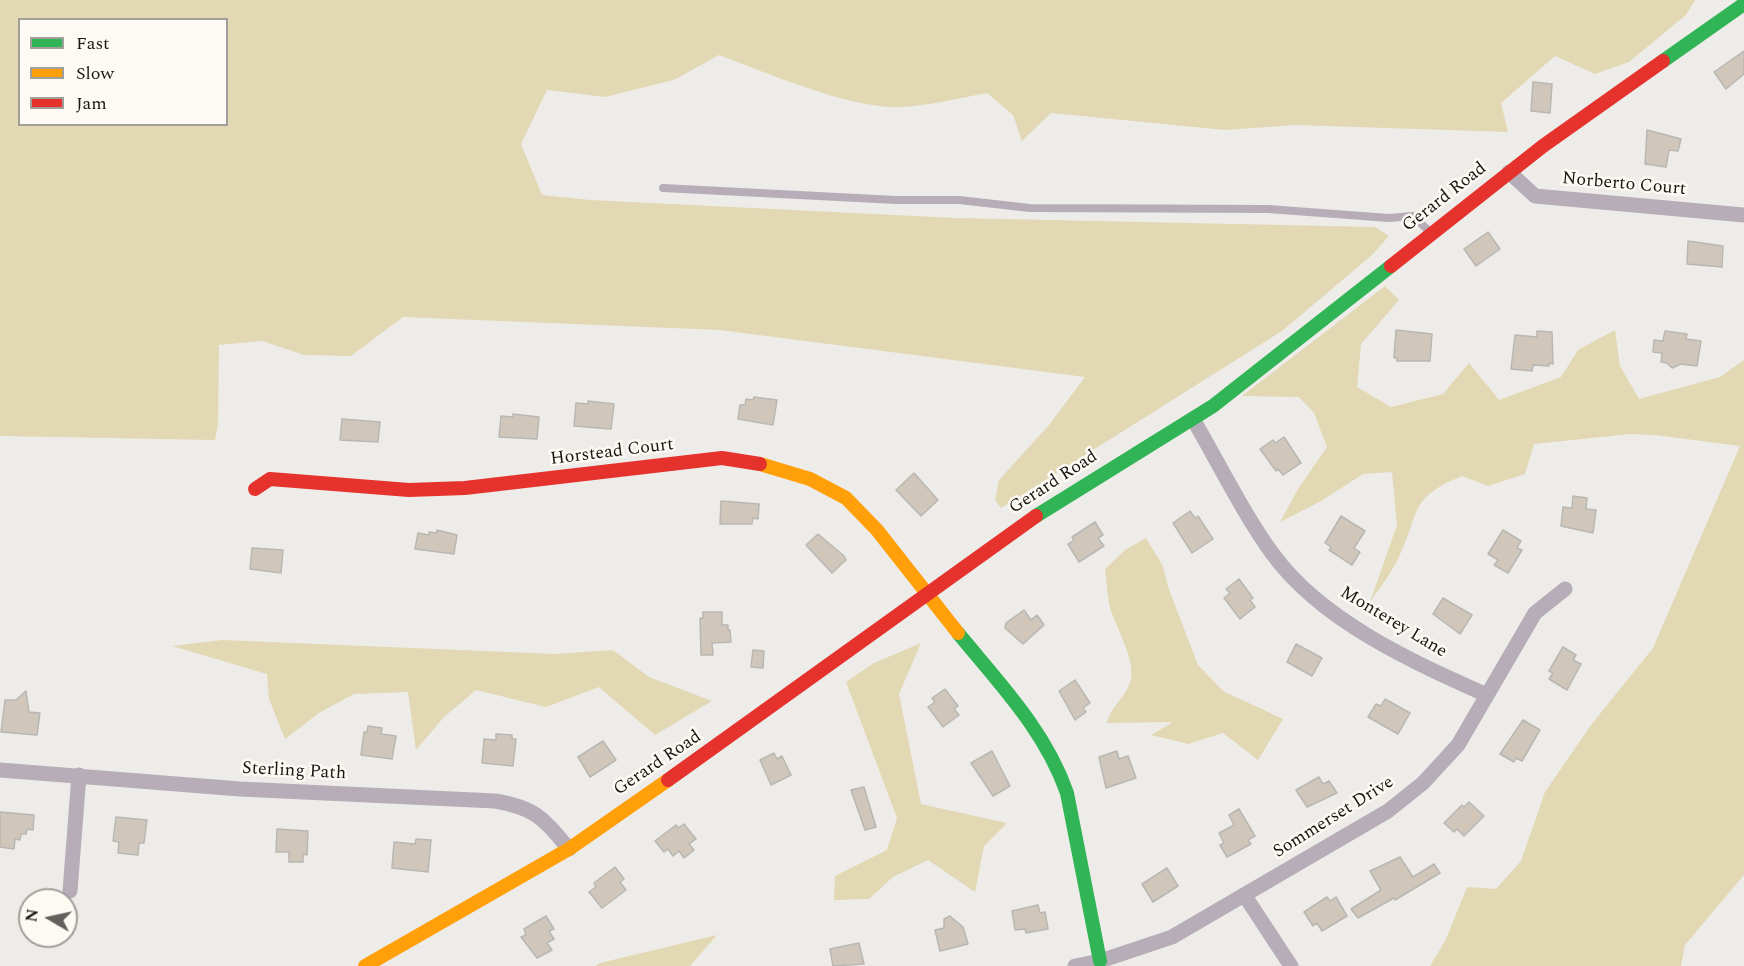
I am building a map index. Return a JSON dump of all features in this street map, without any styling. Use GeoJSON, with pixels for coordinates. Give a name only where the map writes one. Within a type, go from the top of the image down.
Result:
{"type":"FeatureCollection","features":[{"type":"Feature","properties":{"kind":"street","name":"Gerard Road"},"geometry":{"type":"LineString","coordinates":[[365,966],[569,849],[845,655],[925,593],[1053,504],[1222,399],[1509,172],[1744,4]]}},
{"type":"Feature","properties":{"kind":"street","name":"Norberto Court"},"geometry":{"type":"LineString","coordinates":[[1509,172],[1535,196],[1744,215]]}},
{"type":"Feature","properties":{"kind":"street","name":"Monterey Lane"},"geometry":{"type":"LineString","coordinates":[[1192,419],[1272,553],[1295,579],[1332,612],[1420,665],[1487,695]]}},
{"type":"Feature","properties":{"kind":"street","name":"Horstead Court"},"geometry":{"type":"LineString","coordinates":[[255,489],[270,479],[409,490],[465,488],[722,458],[766,465],[810,479],[846,498],[878,530],[925,593],[1030,720],[1058,767],[1067,793],[1100,961]]}},
{"type":"Feature","properties":{"kind":"street","name":"Sommerset Drive"},"geometry":{"type":"LineString","coordinates":[[1075,966],[1100,961],[1172,937],[1388,811],[1423,783],[1458,745],[1535,613],[1565,589]]}},
{"type":"Feature","properties":{"kind":"street","name":"Sterling Path"},"geometry":{"type":"LineString","coordinates":[[0,770],[240,789],[504,803],[541,816],[569,849]]}},
{"type":"Feature","properties":{"kind":"street"},"geometry":{"type":"LineString","coordinates":[[69,888],[79,775]]}},
{"type":"Feature","properties":{"kind":"street"},"geometry":{"type":"LineString","coordinates":[[1245,896],[1291,966]]}},
{"type":"Feature","properties":{"kind":"lane"},"geometry":{"type":"LineString","coordinates":[[663,188],[896,200],[960,200],[1030,208],[1268,209],[1389,218],[1413,216],[1431,232]]}},
{"type":"Feature","properties":{"kind":"shaded area"},"geometry":{"type":"Polygon","coordinates":[[[0,0],[1695,0],[1686,15],[1629,62],[1595,74],[1555,56],[1501,103],[1508,132],[1296,125],[1225,130],[1051,113],[1022,141],[1013,115],[987,93],[922,105],[880,106],[833,96],[719,55],[674,80],[605,97],[547,90],[521,144],[542,195],[590,200],[956,218],[1375,227],[1389,236],[1372,255],[1282,331],[1001,508],[995,500],[999,480],[1049,425],[1085,377],[720,330],[403,317],[351,356],[304,355],[262,341],[219,345],[218,424],[215,440],[0,436],[0,0]]]}},
{"type":"Feature","properties":{"kind":"shaded area"},"geometry":{"type":"Polygon","coordinates":[[[1385,286],[1399,300],[1361,344],[1357,387],[1391,407],[1443,394],[1469,363],[1499,400],[1561,377],[1578,350],[1615,330],[1620,366],[1639,399],[1720,377],[1744,360],[1744,875],[1685,945],[1681,966],[1430,966],[1446,939],[1467,887],[1496,889],[1521,861],[1545,792],[1591,725],[1653,648],[1740,446],[1630,434],[1534,444],[1525,474],[1488,486],[1462,476],[1444,484],[1423,500],[1395,565],[1370,602],[1397,525],[1392,472],[1363,474],[1321,501],[1280,522],[1298,489],[1327,447],[1314,413],[1299,397],[1242,396],[1385,286]]]}},
{"type":"Feature","properties":{"kind":"shaded area"},"geometry":{"type":"Polygon","coordinates":[[[1146,538],[1163,566],[1168,587],[1198,665],[1223,691],[1283,719],[1258,760],[1223,733],[1188,744],[1151,735],[1173,722],[1107,723],[1129,684],[1132,671],[1128,654],[1111,611],[1105,569],[1125,550],[1146,538]]]}},
{"type":"Feature","properties":{"kind":"shaded area"},"geometry":{"type":"Polygon","coordinates":[[[222,640],[555,654],[613,650],[649,677],[712,701],[655,735],[599,687],[546,707],[476,690],[444,717],[416,750],[408,692],[354,694],[319,713],[285,739],[269,699],[267,674],[172,646],[222,640]]]}},
{"type":"Feature","properties":{"kind":"shaded area"},"geometry":{"type":"Polygon","coordinates":[[[921,643],[899,694],[921,804],[1007,823],[984,846],[975,892],[928,860],[893,877],[869,899],[834,900],[835,876],[887,850],[897,818],[846,682],[874,663],[921,643]]]}},
{"type":"Feature","properties":{"kind":"shaded area"},"geometry":{"type":"Polygon","coordinates":[[[717,935],[690,966],[595,966],[600,963],[717,935]]]}},
{"type":"Feature","properties":{"kind":"building"},"geometry":{"type":"Polygon","coordinates":[[[1744,51],[1744,74],[1726,89],[1714,72],[1744,51]]]}},
{"type":"Feature","properties":{"kind":"building"},"geometry":{"type":"Polygon","coordinates":[[[1533,82],[1552,84],[1550,113],[1531,111],[1533,82]]]}},
{"type":"Feature","properties":{"kind":"building"},"geometry":{"type":"Polygon","coordinates":[[[1647,130],[1681,139],[1678,151],[1669,150],[1666,167],[1645,164],[1647,130]]]}},
{"type":"Feature","properties":{"kind":"building"},"geometry":{"type":"Polygon","coordinates":[[[1488,232],[1500,249],[1476,266],[1464,249],[1488,232]]]}},
{"type":"Feature","properties":{"kind":"building"},"geometry":{"type":"Polygon","coordinates":[[[1688,241],[1723,246],[1722,267],[1687,264],[1688,241]]]}},
{"type":"Feature","properties":{"kind":"building"},"geometry":{"type":"Polygon","coordinates":[[[1396,330],[1432,334],[1430,361],[1397,361],[1397,358],[1394,358],[1396,330]]]}},
{"type":"Feature","properties":{"kind":"building"},"geometry":{"type":"Polygon","coordinates":[[[1537,331],[1552,332],[1553,364],[1533,365],[1532,371],[1511,369],[1515,335],[1537,337],[1537,331]]]}},
{"type":"Feature","properties":{"kind":"building"},"geometry":{"type":"Polygon","coordinates":[[[1665,331],[1687,334],[1686,339],[1701,341],[1697,366],[1681,364],[1672,368],[1667,363],[1661,362],[1662,353],[1653,352],[1654,340],[1663,341],[1665,331]]]}},
{"type":"Feature","properties":{"kind":"building"},"geometry":{"type":"Polygon","coordinates":[[[754,397],[777,400],[773,425],[738,419],[740,405],[745,405],[746,399],[753,400],[754,397]]]}},
{"type":"Feature","properties":{"kind":"building"},"geometry":{"type":"Polygon","coordinates":[[[588,401],[614,404],[611,429],[574,426],[576,403],[588,404],[588,401]]]}},
{"type":"Feature","properties":{"kind":"building"},"geometry":{"type":"Polygon","coordinates":[[[513,414],[539,417],[537,439],[499,437],[501,416],[513,417],[513,414]]]}},
{"type":"Feature","properties":{"kind":"building"},"geometry":{"type":"Polygon","coordinates":[[[342,419],[380,422],[378,442],[340,440],[342,419]]]}},
{"type":"Feature","properties":{"kind":"building"},"geometry":{"type":"Polygon","coordinates":[[[1284,437],[1301,463],[1283,475],[1278,469],[1276,471],[1260,449],[1273,440],[1275,443],[1284,437]]]}},
{"type":"Feature","properties":{"kind":"building"},"geometry":{"type":"Polygon","coordinates":[[[914,473],[938,500],[921,516],[896,490],[914,473]]]}},
{"type":"Feature","properties":{"kind":"building"},"geometry":{"type":"Polygon","coordinates":[[[1573,496],[1587,498],[1586,509],[1596,510],[1593,533],[1561,526],[1563,507],[1572,508],[1573,496]]]}},
{"type":"Feature","properties":{"kind":"building"},"geometry":{"type":"Polygon","coordinates":[[[721,501],[759,504],[758,519],[753,518],[752,524],[720,524],[721,501]]]}},
{"type":"Feature","properties":{"kind":"building"},"geometry":{"type":"Polygon","coordinates":[[[1190,511],[1195,518],[1198,516],[1213,539],[1192,553],[1173,523],[1190,511]]]}},
{"type":"Feature","properties":{"kind":"building"},"geometry":{"type":"Polygon","coordinates":[[[1341,516],[1365,531],[1354,548],[1360,552],[1352,565],[1329,550],[1331,547],[1325,543],[1341,516]]]}},
{"type":"Feature","properties":{"kind":"building"},"geometry":{"type":"Polygon","coordinates":[[[1095,522],[1103,535],[1098,538],[1104,546],[1079,562],[1068,544],[1074,540],[1072,537],[1095,522]]]}},
{"type":"Feature","properties":{"kind":"building"},"geometry":{"type":"Polygon","coordinates":[[[437,530],[457,535],[454,554],[415,549],[418,533],[429,535],[429,532],[437,533],[437,530]]]}},
{"type":"Feature","properties":{"kind":"building"},"geometry":{"type":"Polygon","coordinates":[[[1503,530],[1521,541],[1517,548],[1522,550],[1508,573],[1494,565],[1498,560],[1488,554],[1503,530]]]}},
{"type":"Feature","properties":{"kind":"building"},"geometry":{"type":"Polygon","coordinates":[[[818,534],[846,560],[832,573],[806,545],[818,534]]]}},
{"type":"Feature","properties":{"kind":"building"},"geometry":{"type":"Polygon","coordinates":[[[252,548],[283,550],[281,573],[250,569],[252,548]]]}},
{"type":"Feature","properties":{"kind":"building"},"geometry":{"type":"Polygon","coordinates":[[[1239,579],[1253,598],[1250,600],[1255,607],[1240,619],[1224,598],[1230,593],[1226,589],[1239,579]]]}},
{"type":"Feature","properties":{"kind":"building"},"geometry":{"type":"Polygon","coordinates":[[[1443,598],[1472,615],[1460,634],[1433,614],[1443,598]]]}},
{"type":"Feature","properties":{"kind":"building"},"geometry":{"type":"Polygon","coordinates":[[[1024,610],[1031,620],[1037,615],[1044,625],[1023,644],[1005,628],[1006,623],[1024,610]]]}},
{"type":"Feature","properties":{"kind":"building"},"geometry":{"type":"Polygon","coordinates":[[[703,612],[722,612],[722,625],[728,625],[728,630],[730,630],[731,642],[712,643],[713,655],[701,655],[700,618],[703,618],[703,612]]]}},
{"type":"Feature","properties":{"kind":"building"},"geometry":{"type":"Polygon","coordinates":[[[1296,644],[1322,658],[1312,676],[1287,662],[1296,644]]]}},
{"type":"Feature","properties":{"kind":"building"},"geometry":{"type":"Polygon","coordinates":[[[1563,647],[1576,655],[1573,660],[1581,664],[1567,690],[1549,679],[1553,673],[1549,671],[1563,647]]]}},
{"type":"Feature","properties":{"kind":"building"},"geometry":{"type":"Polygon","coordinates":[[[753,650],[764,651],[763,668],[751,667],[753,650]]]}},
{"type":"Feature","properties":{"kind":"building"},"geometry":{"type":"Polygon","coordinates":[[[1075,680],[1090,703],[1083,708],[1086,712],[1075,720],[1059,691],[1075,680]]]}},
{"type":"Feature","properties":{"kind":"building"},"geometry":{"type":"Polygon","coordinates":[[[945,689],[958,706],[954,709],[959,715],[943,727],[928,707],[935,702],[932,698],[945,689]]]}},
{"type":"Feature","properties":{"kind":"building"},"geometry":{"type":"Polygon","coordinates":[[[26,691],[29,712],[40,713],[37,735],[1,732],[5,700],[16,700],[26,691]]]}},
{"type":"Feature","properties":{"kind":"building"},"geometry":{"type":"Polygon","coordinates":[[[1385,699],[1410,713],[1398,734],[1368,717],[1376,704],[1381,706],[1385,699]]]}},
{"type":"Feature","properties":{"kind":"building"},"geometry":{"type":"Polygon","coordinates":[[[1523,720],[1540,730],[1522,761],[1516,758],[1514,762],[1500,754],[1523,720]]]}},
{"type":"Feature","properties":{"kind":"building"},"geometry":{"type":"Polygon","coordinates":[[[368,726],[382,728],[381,734],[396,736],[392,759],[361,755],[364,732],[367,732],[368,726]]]}},
{"type":"Feature","properties":{"kind":"building"},"geometry":{"type":"Polygon","coordinates":[[[496,734],[512,735],[512,739],[516,739],[513,766],[482,763],[484,739],[496,740],[496,734]]]}},
{"type":"Feature","properties":{"kind":"building"},"geometry":{"type":"Polygon","coordinates":[[[603,741],[616,760],[590,777],[578,757],[603,741]]]}},
{"type":"Feature","properties":{"kind":"building"},"geometry":{"type":"Polygon","coordinates":[[[992,751],[1010,786],[993,796],[971,763],[992,751]]]}},
{"type":"Feature","properties":{"kind":"building"},"geometry":{"type":"Polygon","coordinates":[[[1117,751],[1119,759],[1128,756],[1136,778],[1106,788],[1099,757],[1117,751]]]}},
{"type":"Feature","properties":{"kind":"building"},"geometry":{"type":"Polygon","coordinates":[[[774,753],[777,759],[782,756],[791,775],[771,785],[760,760],[774,753]]]}},
{"type":"Feature","properties":{"kind":"building"},"geometry":{"type":"Polygon","coordinates":[[[1319,777],[1323,784],[1329,781],[1337,793],[1307,807],[1296,790],[1319,777]]]}},
{"type":"Feature","properties":{"kind":"building"},"geometry":{"type":"Polygon","coordinates":[[[864,787],[876,827],[865,830],[851,790],[864,787]]]}},
{"type":"Feature","properties":{"kind":"building"},"geometry":{"type":"Polygon","coordinates":[[[1469,802],[1484,816],[1464,836],[1457,829],[1454,832],[1444,823],[1462,805],[1464,807],[1469,802]]]}},
{"type":"Feature","properties":{"kind":"building"},"geometry":{"type":"Polygon","coordinates":[[[1239,809],[1255,836],[1248,840],[1251,844],[1227,857],[1220,845],[1224,843],[1219,833],[1234,825],[1229,815],[1239,809]]]}},
{"type":"Feature","properties":{"kind":"building"},"geometry":{"type":"Polygon","coordinates":[[[0,812],[34,815],[33,830],[27,829],[26,834],[21,834],[20,840],[15,839],[14,849],[0,847],[0,812]]]}},
{"type":"Feature","properties":{"kind":"building"},"geometry":{"type":"Polygon","coordinates":[[[116,817],[147,820],[144,843],[139,843],[138,855],[118,853],[119,842],[113,841],[116,817]]]}},
{"type":"Feature","properties":{"kind":"building"},"geometry":{"type":"Polygon","coordinates":[[[684,824],[696,839],[689,844],[694,850],[684,858],[679,851],[673,856],[668,849],[664,852],[655,841],[676,825],[678,828],[684,824]]]}},
{"type":"Feature","properties":{"kind":"building"},"geometry":{"type":"Polygon","coordinates":[[[277,829],[308,831],[307,855],[303,854],[303,862],[289,862],[289,852],[276,852],[277,829]]]}},
{"type":"Feature","properties":{"kind":"building"},"geometry":{"type":"Polygon","coordinates":[[[416,839],[431,840],[428,872],[392,868],[394,842],[415,844],[416,839]]]}},
{"type":"Feature","properties":{"kind":"building"},"geometry":{"type":"Polygon","coordinates":[[[1400,857],[1413,877],[1434,864],[1440,873],[1395,900],[1394,898],[1358,918],[1351,909],[1381,890],[1370,871],[1400,857]]]}},
{"type":"Feature","properties":{"kind":"building"},"geometry":{"type":"Polygon","coordinates":[[[615,867],[624,879],[620,882],[626,890],[602,908],[589,892],[596,887],[594,883],[615,867]]]}},
{"type":"Feature","properties":{"kind":"building"},"geometry":{"type":"Polygon","coordinates":[[[1167,868],[1178,886],[1153,902],[1142,884],[1167,868]]]}},
{"type":"Feature","properties":{"kind":"building"},"geometry":{"type":"Polygon","coordinates":[[[1327,897],[1330,901],[1336,897],[1347,916],[1322,931],[1317,923],[1313,926],[1304,912],[1327,897]]]}},
{"type":"Feature","properties":{"kind":"building"},"geometry":{"type":"Polygon","coordinates":[[[1038,905],[1040,913],[1045,912],[1048,929],[1026,933],[1025,929],[1015,930],[1012,911],[1038,905]]]}},
{"type":"Feature","properties":{"kind":"building"},"geometry":{"type":"Polygon","coordinates":[[[546,916],[554,929],[549,931],[554,939],[547,943],[552,950],[537,958],[521,937],[526,935],[524,929],[546,916]]]}},
{"type":"Feature","properties":{"kind":"building"},"geometry":{"type":"Polygon","coordinates":[[[950,916],[963,927],[968,944],[940,951],[935,930],[944,928],[944,919],[950,916]]]}},
{"type":"Feature","properties":{"kind":"building"},"geometry":{"type":"Polygon","coordinates":[[[859,943],[864,964],[833,966],[830,949],[859,943]]]}},
{"type":"Feature","properties":{"kind":"traffic: fast"},"geometry":{"type":"LineString","coordinates":[[1663,61],[1744,4]]}},
{"type":"Feature","properties":{"kind":"traffic: fast"},"geometry":{"type":"LineString","coordinates":[[1036,516],[1213,406],[1391,266]]}},
{"type":"Feature","properties":{"kind":"traffic: fast"},"geometry":{"type":"LineString","coordinates":[[958,633],[1020,708],[1058,770],[1067,793],[1100,961]]}},
{"type":"Feature","properties":{"kind":"traffic: slow"},"geometry":{"type":"LineString","coordinates":[[760,464],[810,479],[846,498],[877,530],[958,633]]}},
{"type":"Feature","properties":{"kind":"traffic: slow"},"geometry":{"type":"LineString","coordinates":[[365,966],[569,849],[668,780]]}},
{"type":"Feature","properties":{"kind":"traffic: jam"},"geometry":{"type":"LineString","coordinates":[[1391,266],[1543,146],[1663,61]]}},
{"type":"Feature","properties":{"kind":"traffic: jam"},"geometry":{"type":"LineString","coordinates":[[255,489],[270,479],[409,490],[465,488],[722,458],[760,464]]}},
{"type":"Feature","properties":{"kind":"traffic: jam"},"geometry":{"type":"LineString","coordinates":[[668,780],[1036,516]]}}]}
